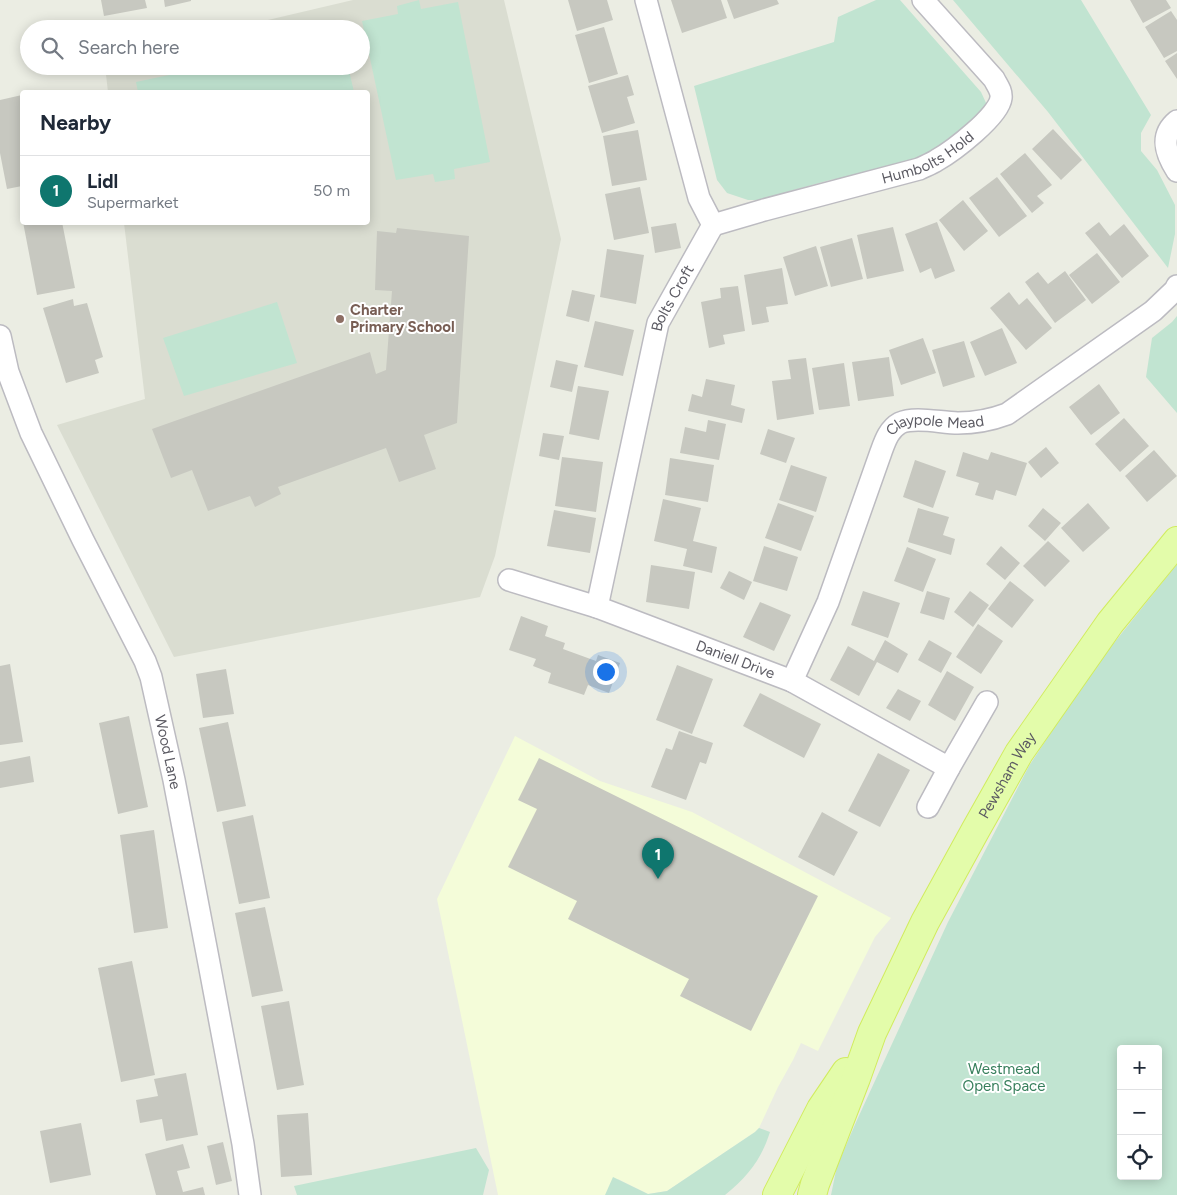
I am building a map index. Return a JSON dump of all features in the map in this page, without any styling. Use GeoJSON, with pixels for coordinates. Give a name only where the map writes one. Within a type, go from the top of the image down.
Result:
{"type":"FeatureCollection","features":[{"type":"Feature","properties":{"kind":"main road","name":"Pewsham Way"},"geometry":{"type":"LineString","coordinates":[[812,1195],[872,1033],[925,922],[1019,753],[1110,623],[1177,541]]}},
{"type":"Feature","properties":{"kind":"main road","name":"Pewsham Way"},"geometry":{"type":"LineString","coordinates":[[777,1195],[821,1109],[872,1033]]}},
{"type":"Feature","properties":{"kind":"street"},"geometry":{"type":"LineString","coordinates":[[646,0],[699,198],[713,225]]}},
{"type":"Feature","properties":{"kind":"street","name":"Humbolts Hold"},"geometry":{"type":"LineString","coordinates":[[713,225],[919,169],[936,161],[950,151],[993,114],[1001,97],[999,88],[923,0]]}},
{"type":"Feature","properties":{"kind":"street"},"geometry":{"type":"LineString","coordinates":[[1177,121],[1168,131],[1166,144],[1167,151],[1177,171]]}},
{"type":"Feature","properties":{"kind":"street","name":"Bolts Croft"},"geometry":{"type":"LineString","coordinates":[[597,607],[658,323],[713,225]]}},
{"type":"Feature","properties":{"kind":"street","name":"Claypole Mead"},"geometry":{"type":"LineString","coordinates":[[792,681],[828,602],[886,438],[894,428],[906,421],[977,422],[993,420],[1007,414],[1152,311],[1177,286]]}},
{"type":"Feature","properties":{"kind":"street","name":"Wood Lane"},"geometry":{"type":"LineString","coordinates":[[0,336],[8,372],[31,433],[145,661],[151,677],[174,780],[214,987],[243,1144],[250,1195]]}},
{"type":"Feature","properties":{"kind":"street","name":"Daniell Drive"},"geometry":{"type":"LineString","coordinates":[[509,580],[597,607],[792,681],[949,768]]}},
{"type":"Feature","properties":{"kind":"street"},"geometry":{"type":"LineString","coordinates":[[928,807],[987,702]]}},
{"type":"Feature","properties":{"kind":"shaded area","name":"Charter Primary School"},"geometry":{"type":"Polygon","coordinates":[[[353,0],[504,0],[561,239],[495,556],[480,597],[174,657],[57,425],[145,399],[124,225],[370,225],[370,90],[108,90],[106,75],[370,75],[370,20],[268,20],[353,0]]]}},
{"type":"Feature","properties":{"kind":"shaded area"},"geometry":{"type":"Polygon","coordinates":[[[515,736],[600,781],[692,812],[891,918],[875,937],[818,1051],[801,1043],[759,1128],[667,1191],[648,1194],[618,1179],[610,1195],[498,1195],[437,899],[515,736]]]}},
{"type":"Feature","properties":{"kind":"green space"},"geometry":{"type":"Polygon","coordinates":[[[419,0],[421,9],[458,2],[490,162],[454,169],[455,179],[435,182],[433,174],[396,180],[370,58],[370,20],[367,20],[398,14],[397,6],[419,0]]]}},
{"type":"Feature","properties":{"kind":"green space"},"geometry":{"type":"Polygon","coordinates":[[[876,0],[900,0],[981,92],[987,105],[985,113],[920,160],[830,180],[763,200],[748,200],[727,193],[717,180],[694,86],[834,42],[838,17],[876,0]]]}},
{"type":"Feature","properties":{"kind":"green space"},"geometry":{"type":"Polygon","coordinates":[[[953,0],[1081,0],[1151,115],[1141,133],[1141,151],[1157,170],[1175,205],[1175,234],[1168,268],[1048,112],[953,0]]]}},
{"type":"Feature","properties":{"kind":"green space"},"geometry":{"type":"Polygon","coordinates":[[[169,75],[350,75],[354,90],[138,90],[136,82],[169,75]]]}},
{"type":"Feature","properties":{"kind":"green space"},"geometry":{"type":"Polygon","coordinates":[[[277,302],[297,363],[184,396],[163,338],[277,302]]]}},
{"type":"Feature","properties":{"kind":"green space"},"geometry":{"type":"Polygon","coordinates":[[[1177,316],[1177,413],[1146,377],[1152,338],[1177,316]]]}},
{"type":"Feature","properties":{"kind":"green space","name":"Westmead Open Space"},"geometry":{"type":"Polygon","coordinates":[[[1177,564],[1177,1195],[831,1195],[837,1166],[948,922],[1029,766],[1090,673],[1177,564]]]}},
{"type":"Feature","properties":{"kind":"green space"},"geometry":{"type":"Polygon","coordinates":[[[759,1128],[770,1132],[758,1159],[747,1174],[725,1195],[605,1195],[613,1177],[648,1194],[667,1191],[759,1128]]]}},
{"type":"Feature","properties":{"kind":"green space"},"geometry":{"type":"Polygon","coordinates":[[[476,1148],[489,1170],[483,1195],[297,1195],[294,1186],[476,1148]]]}},
{"type":"Feature","properties":{"kind":"building"},"geometry":{"type":"Polygon","coordinates":[[[101,0],[145,0],[147,8],[104,16],[101,0]]]}},
{"type":"Feature","properties":{"kind":"building"},"geometry":{"type":"Polygon","coordinates":[[[164,0],[191,0],[191,1],[165,7],[164,0]]]}},
{"type":"Feature","properties":{"kind":"building"},"geometry":{"type":"Polygon","coordinates":[[[568,0],[607,0],[613,20],[577,31],[568,0]]]}},
{"type":"Feature","properties":{"kind":"building"},"geometry":{"type":"Polygon","coordinates":[[[671,0],[721,0],[727,18],[682,33],[671,0]]]}},
{"type":"Feature","properties":{"kind":"building"},"geometry":{"type":"Polygon","coordinates":[[[727,0],[777,0],[779,4],[734,19],[727,0]]]}},
{"type":"Feature","properties":{"kind":"building"},"geometry":{"type":"Polygon","coordinates":[[[1130,0],[1166,0],[1171,8],[1143,23],[1130,0]]]}},
{"type":"Feature","properties":{"kind":"building"},"geometry":{"type":"Polygon","coordinates":[[[1171,11],[1177,20],[1177,51],[1164,58],[1145,27],[1171,11]]]}},
{"type":"Feature","properties":{"kind":"building"},"geometry":{"type":"Polygon","coordinates":[[[604,27],[618,74],[589,83],[575,35],[604,27]]]}},
{"type":"Feature","properties":{"kind":"building"},"geometry":{"type":"Polygon","coordinates":[[[1177,53],[1177,79],[1165,61],[1177,53]]]}},
{"type":"Feature","properties":{"kind":"building"},"geometry":{"type":"Polygon","coordinates":[[[628,75],[634,95],[627,97],[635,123],[602,133],[588,86],[628,75]]]}},
{"type":"Feature","properties":{"kind":"building"},"geometry":{"type":"Polygon","coordinates":[[[20,95],[20,186],[7,189],[0,153],[0,100],[20,95]]]}},
{"type":"Feature","properties":{"kind":"building"},"geometry":{"type":"Polygon","coordinates":[[[1053,129],[1082,160],[1061,180],[1032,149],[1053,129]]]}},
{"type":"Feature","properties":{"kind":"building"},"geometry":{"type":"Polygon","coordinates":[[[638,130],[647,180],[612,186],[603,136],[638,130]]]}},
{"type":"Feature","properties":{"kind":"building"},"geometry":{"type":"Polygon","coordinates":[[[1025,153],[1052,185],[1037,196],[1044,203],[1032,213],[1000,174],[1025,153]]]}},
{"type":"Feature","properties":{"kind":"building"},"geometry":{"type":"Polygon","coordinates":[[[997,177],[1027,216],[999,237],[969,198],[997,177]]]}},
{"type":"Feature","properties":{"kind":"building"},"geometry":{"type":"Polygon","coordinates":[[[640,187],[649,233],[614,240],[605,194],[640,187]]]}},
{"type":"Feature","properties":{"kind":"building"},"geometry":{"type":"Polygon","coordinates":[[[963,200],[988,231],[964,251],[939,220],[963,200]]]}},
{"type":"Feature","properties":{"kind":"building"},"geometry":{"type":"Polygon","coordinates":[[[937,222],[955,271],[935,279],[931,268],[920,273],[905,234],[937,222]]]}},
{"type":"Feature","properties":{"kind":"building"},"geometry":{"type":"Polygon","coordinates":[[[1099,222],[1110,236],[1124,224],[1149,256],[1122,278],[1085,233],[1099,222]]]}},
{"type":"Feature","properties":{"kind":"building"},"geometry":{"type":"Polygon","coordinates":[[[676,223],[681,248],[655,253],[651,227],[676,223]]]}},
{"type":"Feature","properties":{"kind":"building"},"geometry":{"type":"Polygon","coordinates":[[[24,225],[63,225],[75,288],[37,295],[24,225]]]}},
{"type":"Feature","properties":{"kind":"building"},"geometry":{"type":"Polygon","coordinates":[[[893,227],[904,271],[867,279],[857,235],[893,227]]]}},
{"type":"Feature","properties":{"kind":"building"},"geometry":{"type":"Polygon","coordinates":[[[397,228],[469,236],[457,423],[424,435],[436,469],[399,482],[386,448],[278,487],[281,494],[255,507],[250,496],[208,511],[192,470],[171,478],[152,429],[370,352],[376,374],[386,370],[392,291],[375,290],[377,231],[396,233],[397,228]]]}},
{"type":"Feature","properties":{"kind":"building"},"geometry":{"type":"Polygon","coordinates":[[[852,238],[863,279],[831,287],[820,247],[852,238]]]}},
{"type":"Feature","properties":{"kind":"building"},"geometry":{"type":"Polygon","coordinates":[[[816,246],[828,286],[795,296],[783,257],[816,246]]]}},
{"type":"Feature","properties":{"kind":"building"},"geometry":{"type":"Polygon","coordinates":[[[607,249],[644,255],[636,304],[600,297],[607,249]]]}},
{"type":"Feature","properties":{"kind":"building"},"geometry":{"type":"Polygon","coordinates":[[[1097,253],[1120,282],[1092,304],[1069,275],[1097,253]]]}},
{"type":"Feature","properties":{"kind":"building"},"geometry":{"type":"Polygon","coordinates":[[[782,268],[788,304],[766,307],[769,322],[752,325],[744,275],[782,268]]]}},
{"type":"Feature","properties":{"kind":"building"},"geometry":{"type":"Polygon","coordinates":[[[1065,271],[1086,300],[1055,323],[1025,282],[1038,272],[1048,284],[1065,271]]]}},
{"type":"Feature","properties":{"kind":"building"},"geometry":{"type":"Polygon","coordinates":[[[738,286],[745,331],[723,335],[725,344],[709,348],[701,302],[721,298],[720,288],[738,286]]]}},
{"type":"Feature","properties":{"kind":"building"},"geometry":{"type":"Polygon","coordinates":[[[572,290],[595,295],[589,322],[566,316],[572,290]]]}},
{"type":"Feature","properties":{"kind":"building"},"geometry":{"type":"Polygon","coordinates":[[[1009,292],[1019,305],[1027,298],[1052,328],[1026,350],[990,308],[1009,292]]]}},
{"type":"Feature","properties":{"kind":"building"},"geometry":{"type":"Polygon","coordinates":[[[73,299],[74,306],[87,303],[103,357],[95,360],[99,373],[66,383],[43,308],[73,299]]]}},
{"type":"Feature","properties":{"kind":"building"},"geometry":{"type":"Polygon","coordinates":[[[595,321],[634,330],[623,376],[584,367],[595,321]]]}},
{"type":"Feature","properties":{"kind":"building"},"geometry":{"type":"Polygon","coordinates":[[[1002,328],[1017,363],[985,376],[970,342],[1002,328]]]}},
{"type":"Feature","properties":{"kind":"building"},"geometry":{"type":"Polygon","coordinates":[[[923,338],[936,373],[901,385],[889,350],[923,338]]]}},
{"type":"Feature","properties":{"kind":"building"},"geometry":{"type":"Polygon","coordinates":[[[964,341],[975,377],[943,387],[932,350],[964,341]]]}},
{"type":"Feature","properties":{"kind":"building"},"geometry":{"type":"Polygon","coordinates":[[[889,357],[894,396],[858,401],[852,362],[889,357]]]}},
{"type":"Feature","properties":{"kind":"building"},"geometry":{"type":"Polygon","coordinates":[[[806,358],[814,414],[777,420],[772,381],[791,379],[788,360],[806,358]]]}},
{"type":"Feature","properties":{"kind":"building"},"geometry":{"type":"Polygon","coordinates":[[[556,360],[578,365],[572,392],[550,387],[556,360]]]}},
{"type":"Feature","properties":{"kind":"building"},"geometry":{"type":"Polygon","coordinates":[[[844,363],[850,406],[819,410],[812,368],[844,363]]]}},
{"type":"Feature","properties":{"kind":"building"},"geometry":{"type":"Polygon","coordinates":[[[706,379],[735,385],[731,405],[745,409],[742,423],[688,411],[692,394],[702,397],[706,379]]]}},
{"type":"Feature","properties":{"kind":"building"},"geometry":{"type":"Polygon","coordinates":[[[1099,384],[1120,413],[1091,435],[1069,407],[1099,384]]]}},
{"type":"Feature","properties":{"kind":"building"},"geometry":{"type":"Polygon","coordinates":[[[578,386],[609,391],[599,440],[569,434],[578,386]]]}},
{"type":"Feature","properties":{"kind":"building"},"geometry":{"type":"Polygon","coordinates":[[[1124,418],[1149,446],[1120,472],[1095,444],[1124,418]]]}},
{"type":"Feature","properties":{"kind":"building"},"geometry":{"type":"Polygon","coordinates":[[[708,420],[726,424],[719,460],[680,453],[685,427],[706,432],[708,420]]]}},
{"type":"Feature","properties":{"kind":"building"},"geometry":{"type":"Polygon","coordinates":[[[768,429],[795,438],[786,463],[760,454],[768,429]]]}},
{"type":"Feature","properties":{"kind":"building"},"geometry":{"type":"Polygon","coordinates":[[[543,433],[564,436],[559,460],[539,456],[543,433]]]}},
{"type":"Feature","properties":{"kind":"building"},"geometry":{"type":"Polygon","coordinates":[[[1046,447],[1059,463],[1041,478],[1028,462],[1046,447]]]}},
{"type":"Feature","properties":{"kind":"building"},"geometry":{"type":"Polygon","coordinates":[[[1154,450],[1177,476],[1147,502],[1125,476],[1154,450]]]}},
{"type":"Feature","properties":{"kind":"building"},"geometry":{"type":"Polygon","coordinates":[[[963,452],[988,460],[991,452],[1027,463],[1016,496],[996,490],[993,500],[975,495],[979,483],[956,476],[963,452]]]}},
{"type":"Feature","properties":{"kind":"building"},"geometry":{"type":"Polygon","coordinates":[[[562,457],[603,462],[596,512],[555,506],[562,457]]]}},
{"type":"Feature","properties":{"kind":"building"},"geometry":{"type":"Polygon","coordinates":[[[670,458],[714,465],[708,502],[665,495],[670,458]]]}},
{"type":"Feature","properties":{"kind":"building"},"geometry":{"type":"Polygon","coordinates":[[[915,460],[946,471],[933,508],[903,497],[915,460]]]}},
{"type":"Feature","properties":{"kind":"building"},"geometry":{"type":"Polygon","coordinates":[[[791,465],[827,477],[816,512],[779,500],[791,465]]]}},
{"type":"Feature","properties":{"kind":"building"},"geometry":{"type":"Polygon","coordinates":[[[663,499],[701,508],[693,541],[717,547],[712,573],[683,566],[687,549],[654,541],[663,499]]]}},
{"type":"Feature","properties":{"kind":"building"},"geometry":{"type":"Polygon","coordinates":[[[778,503],[814,516],[801,551],[765,538],[778,503]]]}},
{"type":"Feature","properties":{"kind":"building"},"geometry":{"type":"Polygon","coordinates":[[[1088,503],[1110,528],[1083,552],[1061,528],[1088,503]]]}},
{"type":"Feature","properties":{"kind":"building"},"geometry":{"type":"Polygon","coordinates":[[[918,508],[949,517],[943,535],[955,539],[951,555],[908,542],[918,508]]]}},
{"type":"Feature","properties":{"kind":"building"},"geometry":{"type":"Polygon","coordinates":[[[1043,508],[1061,523],[1045,541],[1028,526],[1043,508]]]}},
{"type":"Feature","properties":{"kind":"building"},"geometry":{"type":"Polygon","coordinates":[[[554,510],[596,518],[590,553],[547,546],[554,510]]]}},
{"type":"Feature","properties":{"kind":"building"},"geometry":{"type":"Polygon","coordinates":[[[1048,541],[1070,561],[1045,587],[1023,566],[1048,541]]]}},
{"type":"Feature","properties":{"kind":"building"},"geometry":{"type":"Polygon","coordinates":[[[764,546],[798,557],[787,591],[753,581],[764,546]]]}},
{"type":"Feature","properties":{"kind":"building"},"geometry":{"type":"Polygon","coordinates":[[[1001,546],[1020,563],[1005,580],[986,564],[1001,546]]]}},
{"type":"Feature","properties":{"kind":"building"},"geometry":{"type":"Polygon","coordinates":[[[907,547],[936,559],[923,592],[894,581],[907,547]]]}},
{"type":"Feature","properties":{"kind":"building"},"geometry":{"type":"Polygon","coordinates":[[[651,565],[695,572],[689,609],[646,602],[651,565]]]}},
{"type":"Feature","properties":{"kind":"building"},"geometry":{"type":"Polygon","coordinates":[[[729,571],[752,582],[744,600],[720,588],[729,571]]]}},
{"type":"Feature","properties":{"kind":"building"},"geometry":{"type":"Polygon","coordinates":[[[1010,581],[1034,600],[1012,628],[988,609],[1010,581]]]}},
{"type":"Feature","properties":{"kind":"building"},"geometry":{"type":"Polygon","coordinates":[[[863,591],[900,603],[888,638],[851,625],[863,591]]]}},
{"type":"Feature","properties":{"kind":"building"},"geometry":{"type":"Polygon","coordinates":[[[927,591],[950,598],[944,620],[920,613],[927,591]]]}},
{"type":"Feature","properties":{"kind":"building"},"geometry":{"type":"Polygon","coordinates":[[[970,591],[989,605],[973,627],[954,612],[970,591]]]}},
{"type":"Feature","properties":{"kind":"building"},"geometry":{"type":"Polygon","coordinates":[[[760,602],[791,615],[774,651],[743,637],[760,602]]]}},
{"type":"Feature","properties":{"kind":"building"},"geometry":{"type":"Polygon","coordinates":[[[521,616],[548,626],[545,636],[565,643],[563,649],[596,661],[598,655],[620,663],[609,693],[588,685],[584,695],[548,683],[551,673],[533,666],[536,659],[509,650],[521,616]]]}},
{"type":"Feature","properties":{"kind":"building"},"geometry":{"type":"Polygon","coordinates":[[[978,624],[1003,641],[981,674],[956,657],[978,624]]]}},
{"type":"Feature","properties":{"kind":"building"},"geometry":{"type":"Polygon","coordinates":[[[885,640],[908,654],[898,673],[877,662],[859,696],[830,680],[848,646],[874,661],[885,640]]]}},
{"type":"Feature","properties":{"kind":"building"},"geometry":{"type":"Polygon","coordinates":[[[929,640],[952,653],[941,673],[918,660],[929,640]]]}},
{"type":"Feature","properties":{"kind":"building"},"geometry":{"type":"Polygon","coordinates":[[[10,664],[23,742],[0,745],[0,666],[10,664]]]}},
{"type":"Feature","properties":{"kind":"building"},"geometry":{"type":"Polygon","coordinates":[[[677,665],[713,679],[692,734],[656,720],[677,665]]]}},
{"type":"Feature","properties":{"kind":"building"},"geometry":{"type":"Polygon","coordinates":[[[226,669],[234,714],[203,718],[196,674],[226,669]]]}},
{"type":"Feature","properties":{"kind":"building"},"geometry":{"type":"Polygon","coordinates":[[[947,671],[974,687],[955,721],[928,705],[947,671]]]}},
{"type":"Feature","properties":{"kind":"building"},"geometry":{"type":"Polygon","coordinates":[[[898,689],[921,701],[910,721],[886,708],[898,689]]]}},
{"type":"Feature","properties":{"kind":"building"},"geometry":{"type":"Polygon","coordinates":[[[760,693],[821,724],[804,758],[743,726],[760,693]]]}},
{"type":"Feature","properties":{"kind":"building"},"geometry":{"type":"Polygon","coordinates":[[[129,716],[148,807],[118,814],[99,723],[129,716]]]}},
{"type":"Feature","properties":{"kind":"building"},"geometry":{"type":"Polygon","coordinates":[[[228,722],[246,806],[217,812],[199,728],[228,722]]]}},
{"type":"Feature","properties":{"kind":"building"},"geometry":{"type":"Polygon","coordinates":[[[679,731],[713,743],[706,764],[700,762],[686,800],[651,787],[666,748],[672,750],[679,731]]]}},
{"type":"Feature","properties":{"kind":"building"},"geometry":{"type":"Polygon","coordinates":[[[878,753],[910,770],[880,827],[848,811],[878,753]]]}},
{"type":"Feature","properties":{"kind":"building"},"geometry":{"type":"Polygon","coordinates":[[[30,756],[34,782],[0,788],[0,762],[30,756]]]}},
{"type":"Feature","properties":{"kind":"building"},"geometry":{"type":"Polygon","coordinates":[[[539,758],[818,896],[751,1031],[680,996],[689,979],[568,919],[577,901],[508,867],[537,809],[518,800],[539,758]]]}},
{"type":"Feature","properties":{"kind":"building"},"geometry":{"type":"Polygon","coordinates":[[[822,812],[858,832],[834,876],[798,857],[822,812]]]}},
{"type":"Feature","properties":{"kind":"building"},"geometry":{"type":"Polygon","coordinates":[[[253,815],[270,898],[239,904],[222,822],[253,815]]]}},
{"type":"Feature","properties":{"kind":"building"},"geometry":{"type":"Polygon","coordinates":[[[154,830],[168,928],[134,933],[120,835],[154,830]]]}},
{"type":"Feature","properties":{"kind":"building"},"geometry":{"type":"Polygon","coordinates":[[[265,907],[283,991],[252,997],[235,913],[265,907]]]}},
{"type":"Feature","properties":{"kind":"building"},"geometry":{"type":"Polygon","coordinates":[[[132,961],[155,1075],[121,1082],[98,968],[132,961]]]}},
{"type":"Feature","properties":{"kind":"building"},"geometry":{"type":"Polygon","coordinates":[[[289,1001],[304,1085],[277,1090],[261,1006],[289,1001]]]}},
{"type":"Feature","properties":{"kind":"building"},"geometry":{"type":"Polygon","coordinates":[[[186,1073],[198,1135],[166,1141],[162,1119],[140,1123],[136,1100],[158,1096],[154,1079],[186,1073]]]}},
{"type":"Feature","properties":{"kind":"building"},"geometry":{"type":"Polygon","coordinates":[[[308,1113],[312,1175],[281,1177],[277,1115],[308,1113]]]}},
{"type":"Feature","properties":{"kind":"building"},"geometry":{"type":"Polygon","coordinates":[[[81,1123],[91,1175],[50,1183],[40,1131],[81,1123]]]}},
{"type":"Feature","properties":{"kind":"building"},"geometry":{"type":"Polygon","coordinates":[[[223,1142],[232,1181],[216,1185],[207,1146],[223,1142]]]}},
{"type":"Feature","properties":{"kind":"building"},"geometry":{"type":"Polygon","coordinates":[[[183,1144],[190,1168],[177,1171],[183,1192],[203,1187],[205,1195],[156,1195],[145,1154],[183,1144]]]}},
{"type":"Feature","properties":{"kind":"place","name":"Charter Primary School"},"geometry":{"type":"Point","coordinates":[340,319]}},
{"type":"Feature","properties":{"kind":"place","name":"Lidl"},"geometry":{"type":"Point","coordinates":[658,879]}}]}
